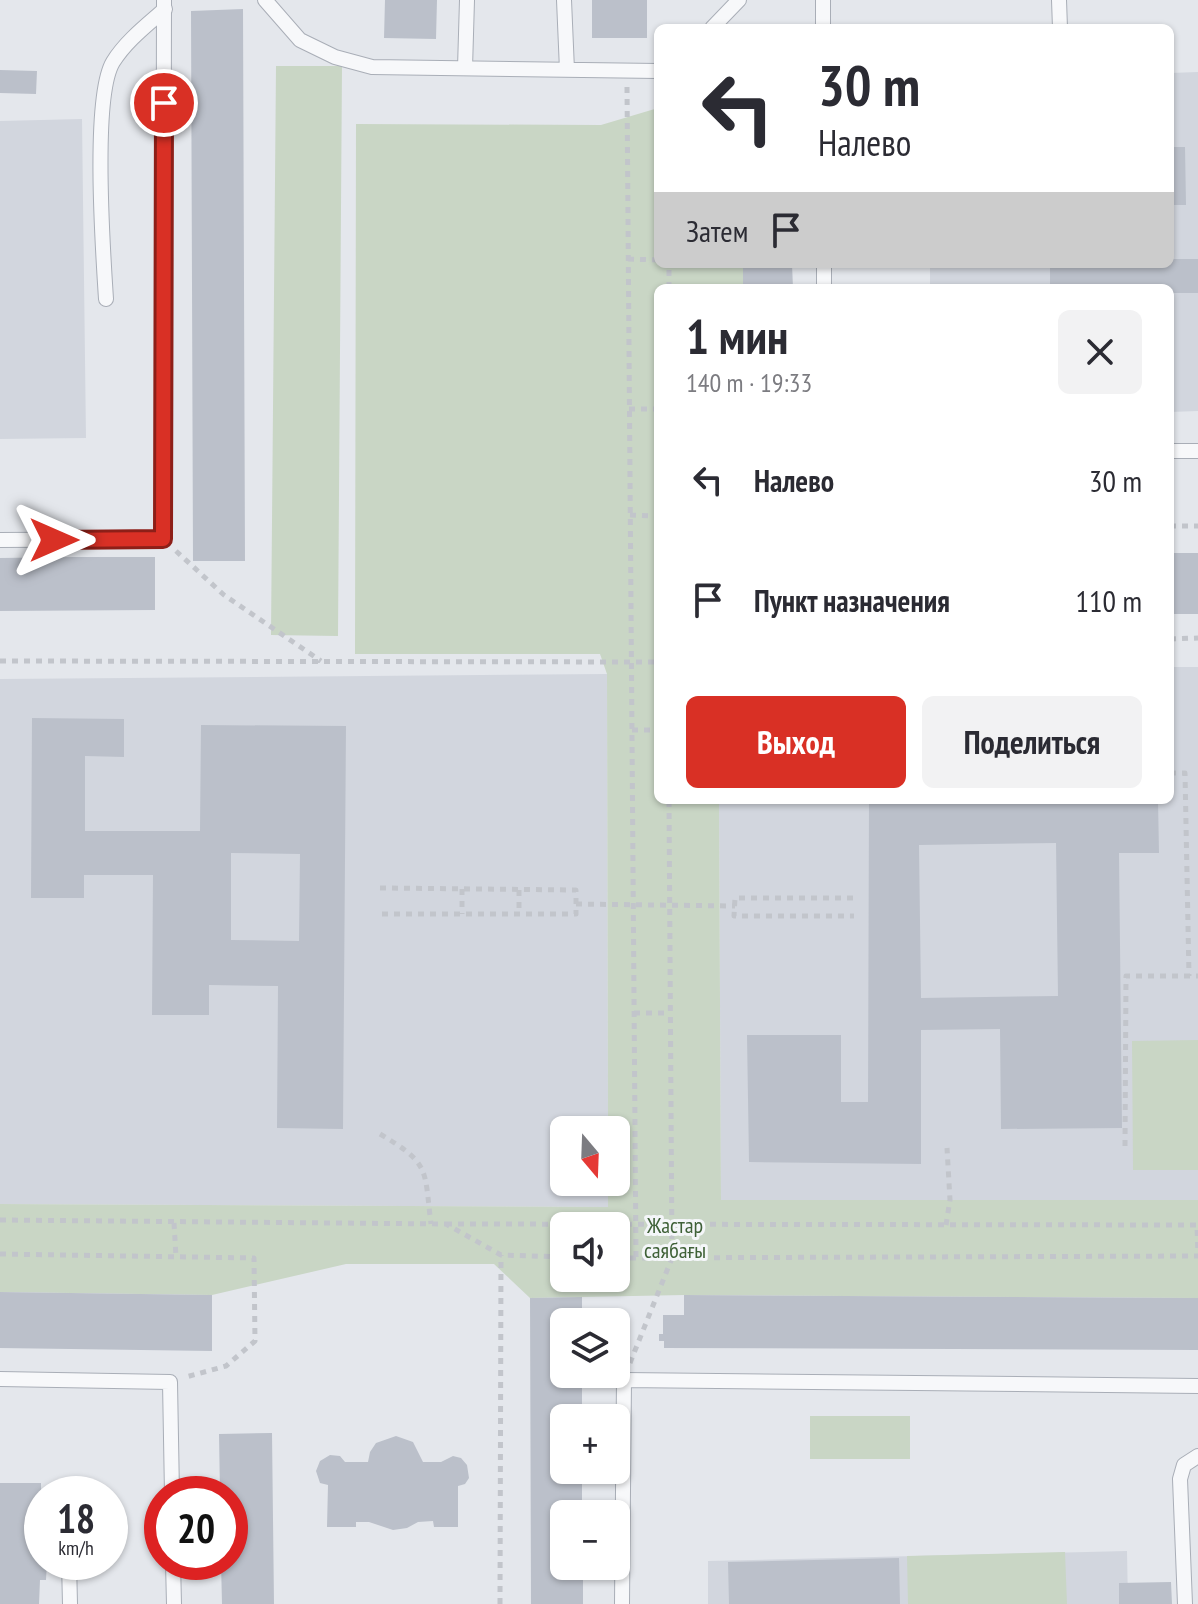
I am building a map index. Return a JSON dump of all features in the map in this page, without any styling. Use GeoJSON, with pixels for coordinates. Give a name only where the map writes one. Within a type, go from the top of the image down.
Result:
{"type":"FeatureCollection","features":[{"type":"Feature","properties":{"kind":"lane"},"geometry":{"type":"LineString","coordinates":[[265,0],[300,40],[335,57],[372,67],[654,71]]}},
{"type":"Feature","properties":{"kind":"lane"},"geometry":{"type":"LineString","coordinates":[[465,68],[467,0]]}},
{"type":"Feature","properties":{"kind":"lane"},"geometry":{"type":"LineString","coordinates":[[564,0],[567,70]]}},
{"type":"Feature","properties":{"kind":"lane"},"geometry":{"type":"LineString","coordinates":[[716,24],[739,0]]}},
{"type":"Feature","properties":{"kind":"lane"},"geometry":{"type":"LineString","coordinates":[[823,0],[823,24]]}},
{"type":"Feature","properties":{"kind":"lane"},"geometry":{"type":"LineString","coordinates":[[1059,0],[1060,24]]}},
{"type":"Feature","properties":{"kind":"lane"},"geometry":{"type":"LineString","coordinates":[[106,299],[101,225],[103,101],[111,64],[164,4]]}},
{"type":"Feature","properties":{"kind":"lane"},"geometry":{"type":"LineString","coordinates":[[0,540],[163,539],[164,4]]}},
{"type":"Feature","properties":{"kind":"lane"},"geometry":{"type":"LineString","coordinates":[[1174,451],[1198,451]]}},
{"type":"Feature","properties":{"kind":"lane"},"geometry":{"type":"LineString","coordinates":[[0,1379],[170,1382],[172,1476]]}},
{"type":"Feature","properties":{"kind":"lane"},"geometry":{"type":"LineString","coordinates":[[630,1380],[1198,1386]]}},
{"type":"Feature","properties":{"kind":"lane"},"geometry":{"type":"LineString","coordinates":[[622,1604],[624,1388]]}},
{"type":"Feature","properties":{"kind":"lane"},"geometry":{"type":"LineString","coordinates":[[1185,1604],[1180,1479],[1184,1465],[1198,1456]]}},
{"type":"Feature","properties":{"kind":"lane"},"geometry":{"type":"LineString","coordinates":[[69,1580],[70,1604]]}},
{"type":"Feature","properties":{"kind":"lane"},"geometry":{"type":"LineString","coordinates":[[173,1580],[174,1604]]}},
{"type":"Feature","properties":{"kind":"path"},"geometry":{"type":"LineString","coordinates":[[627,72],[636,1258]]}},
{"type":"Feature","properties":{"kind":"path"},"geometry":{"type":"LineString","coordinates":[[628,259],[654,260]]}},
{"type":"Feature","properties":{"kind":"path"},"geometry":{"type":"LineString","coordinates":[[629,409],[654,409]]}},
{"type":"Feature","properties":{"kind":"path"},"geometry":{"type":"LineString","coordinates":[[630,515],[654,516]]}},
{"type":"Feature","properties":{"kind":"path"},"geometry":{"type":"LineString","coordinates":[[1174,526],[1198,526]]}},
{"type":"Feature","properties":{"kind":"path"},"geometry":{"type":"LineString","coordinates":[[163,539],[224,595],[322,661]]}},
{"type":"Feature","properties":{"kind":"path"},"geometry":{"type":"LineString","coordinates":[[1174,639],[1198,638]]}},
{"type":"Feature","properties":{"kind":"path"},"geometry":{"type":"LineString","coordinates":[[0,661],[654,662]]}},
{"type":"Feature","properties":{"kind":"path"},"geometry":{"type":"LineString","coordinates":[[632,730],[654,730]]}},
{"type":"Feature","properties":{"kind":"path"},"geometry":{"type":"LineString","coordinates":[[1174,773],[1185,773],[1189,976]]}},
{"type":"Feature","properties":{"kind":"path"},"geometry":{"type":"LineString","coordinates":[[630,1365],[672,1258],[669,804]]}},
{"type":"Feature","properties":{"kind":"path"},"geometry":{"type":"LineString","coordinates":[[380,888],[576,890],[576,914],[380,914]]}},
{"type":"Feature","properties":{"kind":"path"},"geometry":{"type":"LineString","coordinates":[[462,889],[462,914]]}},
{"type":"Feature","properties":{"kind":"path"},"geometry":{"type":"LineString","coordinates":[[519,890],[519,914]]}},
{"type":"Feature","properties":{"kind":"path"},"geometry":{"type":"LineString","coordinates":[[853,898],[735,898],[734,916],[854,916]]}},
{"type":"Feature","properties":{"kind":"path"},"geometry":{"type":"LineString","coordinates":[[576,904],[735,906]]}},
{"type":"Feature","properties":{"kind":"path"},"geometry":{"type":"LineString","coordinates":[[1125,1146],[1126,976],[1198,976]]}},
{"type":"Feature","properties":{"kind":"path"},"geometry":{"type":"LineString","coordinates":[[634,1013],[670,1013]]}},
{"type":"Feature","properties":{"kind":"path"},"geometry":{"type":"LineString","coordinates":[[380,1134],[410,1152],[424,1169],[431,1224]]}},
{"type":"Feature","properties":{"kind":"path"},"geometry":{"type":"LineString","coordinates":[[946,1225],[950,1200],[947,1148]]}},
{"type":"Feature","properties":{"kind":"path"},"geometry":{"type":"LineString","coordinates":[[0,1220],[1197,1225],[1198,1256],[630,1258]]}},
{"type":"Feature","properties":{"kind":"path"},"geometry":{"type":"LineString","coordinates":[[174,1223],[176,1257]]}},
{"type":"Feature","properties":{"kind":"path"},"geometry":{"type":"LineString","coordinates":[[446,1224],[501,1255],[550,1257]]}},
{"type":"Feature","properties":{"kind":"path"},"geometry":{"type":"LineString","coordinates":[[0,1254],[254,1258],[255,1341],[226,1366],[170,1382]]}},
{"type":"Feature","properties":{"kind":"path"},"geometry":{"type":"LineString","coordinates":[[500,1604],[501,1255]]}},
{"type":"Feature","properties":{"kind":"shaded area"},"geometry":{"type":"Polygon","coordinates":[[[1198,72],[1198,411],[1174,412],[1174,284],[930,284],[930,268],[1174,268],[1174,73],[1198,72]]]}},
{"type":"Feature","properties":{"kind":"shaded area"},"geometry":{"type":"Polygon","coordinates":[[[82,119],[86,438],[0,439],[0,121],[82,119]]]}},
{"type":"Feature","properties":{"kind":"shaded area"},"geometry":{"type":"Polygon","coordinates":[[[1174,667],[1198,667],[1198,1200],[721,1201],[719,804],[1174,804],[1174,667]]]}},
{"type":"Feature","properties":{"kind":"shaded area"},"geometry":{"type":"Polygon","coordinates":[[[607,674],[608,1116],[550,1116],[550,1196],[608,1196],[608,1207],[0,1204],[0,679],[607,674]]]}},
{"type":"Feature","properties":{"kind":"shaded area"},"geometry":{"type":"Polygon","coordinates":[[[1127,1551],[1128,1604],[708,1604],[708,1561],[1127,1551]]]}},
{"type":"Feature","properties":{"kind":"green space"},"geometry":{"type":"Polygon","coordinates":[[[276,66],[342,66],[338,636],[271,635],[276,66]]]}},
{"type":"Feature","properties":{"kind":"green space","name":"Жастар саябағы"},"geometry":{"type":"Polygon","coordinates":[[[654,109],[654,268],[743,268],[743,284],[654,284],[654,804],[719,804],[721,1200],[1198,1200],[1198,1298],[684,1295],[530,1298],[494,1264],[346,1264],[212,1295],[0,1292],[0,1204],[608,1207],[608,1196],[630,1196],[630,1116],[608,1116],[607,674],[600,654],[355,654],[356,124],[601,125],[654,109]]]}},
{"type":"Feature","properties":{"kind":"green space"},"geometry":{"type":"Polygon","coordinates":[[[1198,1040],[1198,1170],[1133,1170],[1132,1041],[1198,1040]]]}},
{"type":"Feature","properties":{"kind":"green space"},"geometry":{"type":"Polygon","coordinates":[[[810,1416],[910,1416],[910,1459],[810,1459],[810,1416]]]}},
{"type":"Feature","properties":{"kind":"green space"},"geometry":{"type":"Polygon","coordinates":[[[1065,1552],[1067,1604],[908,1604],[907,1556],[1065,1552]]]}},
{"type":"Feature","properties":{"kind":"building"},"geometry":{"type":"Polygon","coordinates":[[[385,0],[437,0],[436,39],[384,38],[385,0]]]}},
{"type":"Feature","properties":{"kind":"building"},"geometry":{"type":"Polygon","coordinates":[[[592,0],[647,0],[647,38],[592,38],[592,0]]]}},
{"type":"Feature","properties":{"kind":"building"},"geometry":{"type":"Polygon","coordinates":[[[243,9],[245,561],[193,561],[191,11],[243,9]]]}},
{"type":"Feature","properties":{"kind":"building"},"geometry":{"type":"Polygon","coordinates":[[[0,70],[37,71],[36,94],[0,93],[0,70]]]}},
{"type":"Feature","properties":{"kind":"building"},"geometry":{"type":"Polygon","coordinates":[[[1174,147],[1185,147],[1186,205],[1174,205],[1174,147]]]}},
{"type":"Feature","properties":{"kind":"building"},"geometry":{"type":"Polygon","coordinates":[[[1174,259],[1198,259],[1198,293],[1174,293],[1174,284],[1050,284],[1050,268],[1174,268],[1174,259]]]}},
{"type":"Feature","properties":{"kind":"building"},"geometry":{"type":"Polygon","coordinates":[[[743,268],[792,268],[793,284],[743,284],[743,268]]]}},
{"type":"Feature","properties":{"kind":"building"},"geometry":{"type":"Polygon","coordinates":[[[1174,553],[1198,553],[1198,614],[1174,614],[1174,553]]]}},
{"type":"Feature","properties":{"kind":"building"},"geometry":{"type":"Polygon","coordinates":[[[155,557],[155,610],[0,611],[0,558],[155,557]]]}},
{"type":"Feature","properties":{"kind":"building"},"geometry":{"type":"Polygon","coordinates":[[[32,718],[124,719],[124,757],[85,756],[85,831],[200,831],[201,725],[346,726],[343,1129],[277,1128],[278,986],[209,985],[209,1015],[152,1015],[153,875],[84,875],[84,898],[31,898],[32,718]],[[231,853],[231,940],[299,941],[300,854],[231,853]]]}},
{"type":"Feature","properties":{"kind":"building"},"geometry":{"type":"Polygon","coordinates":[[[869,804],[1158,804],[1159,853],[1119,853],[1122,1128],[1001,1129],[1000,1029],[921,1030],[921,1164],[749,1162],[747,1035],[841,1035],[841,1102],[868,1102],[869,804]],[[1056,843],[919,845],[921,998],[1058,996],[1056,843]]]}},
{"type":"Feature","properties":{"kind":"building"},"geometry":{"type":"Polygon","coordinates":[[[0,1292],[212,1295],[212,1351],[0,1348],[0,1292]]]}},
{"type":"Feature","properties":{"kind":"building"},"geometry":{"type":"Polygon","coordinates":[[[684,1295],[1198,1298],[1198,1350],[664,1348],[664,1341],[659,1341],[659,1334],[663,1334],[663,1315],[684,1315],[684,1295]]]}},
{"type":"Feature","properties":{"kind":"building"},"geometry":{"type":"Polygon","coordinates":[[[582,1297],[582,1308],[550,1308],[550,1388],[582,1388],[582,1404],[550,1404],[550,1484],[582,1484],[582,1500],[550,1500],[550,1580],[583,1580],[583,1604],[531,1604],[530,1298],[582,1297]]]}},
{"type":"Feature","properties":{"kind":"building"},"geometry":{"type":"Polygon","coordinates":[[[272,1433],[274,1604],[222,1604],[221,1580],[248,1580],[248,1476],[220,1476],[219,1434],[272,1433]]]}},
{"type":"Feature","properties":{"kind":"building"},"geometry":{"type":"Polygon","coordinates":[[[396,1436],[413,1442],[423,1462],[441,1462],[453,1456],[461,1458],[467,1465],[469,1478],[465,1484],[458,1486],[458,1527],[434,1527],[433,1521],[393,1530],[369,1522],[356,1522],[356,1527],[327,1527],[328,1485],[320,1483],[316,1471],[320,1461],[330,1455],[340,1456],[345,1462],[368,1462],[376,1443],[396,1436]]]}},
{"type":"Feature","properties":{"kind":"building"},"geometry":{"type":"Polygon","coordinates":[[[0,1483],[24,1483],[24,1580],[40,1580],[39,1604],[0,1604],[0,1483]]]}},
{"type":"Feature","properties":{"kind":"building"},"geometry":{"type":"Polygon","coordinates":[[[899,1558],[900,1604],[729,1604],[728,1562],[899,1558]]]}},
{"type":"Feature","properties":{"kind":"building"},"geometry":{"type":"Polygon","coordinates":[[[1171,1582],[1172,1604],[1119,1604],[1119,1583],[1171,1582]]]}},
{"type":"Feature","properties":{"kind":"route"},"geometry":{"type":"LineString","coordinates":[[54,540],[163,539],[164,103]]}}]}
